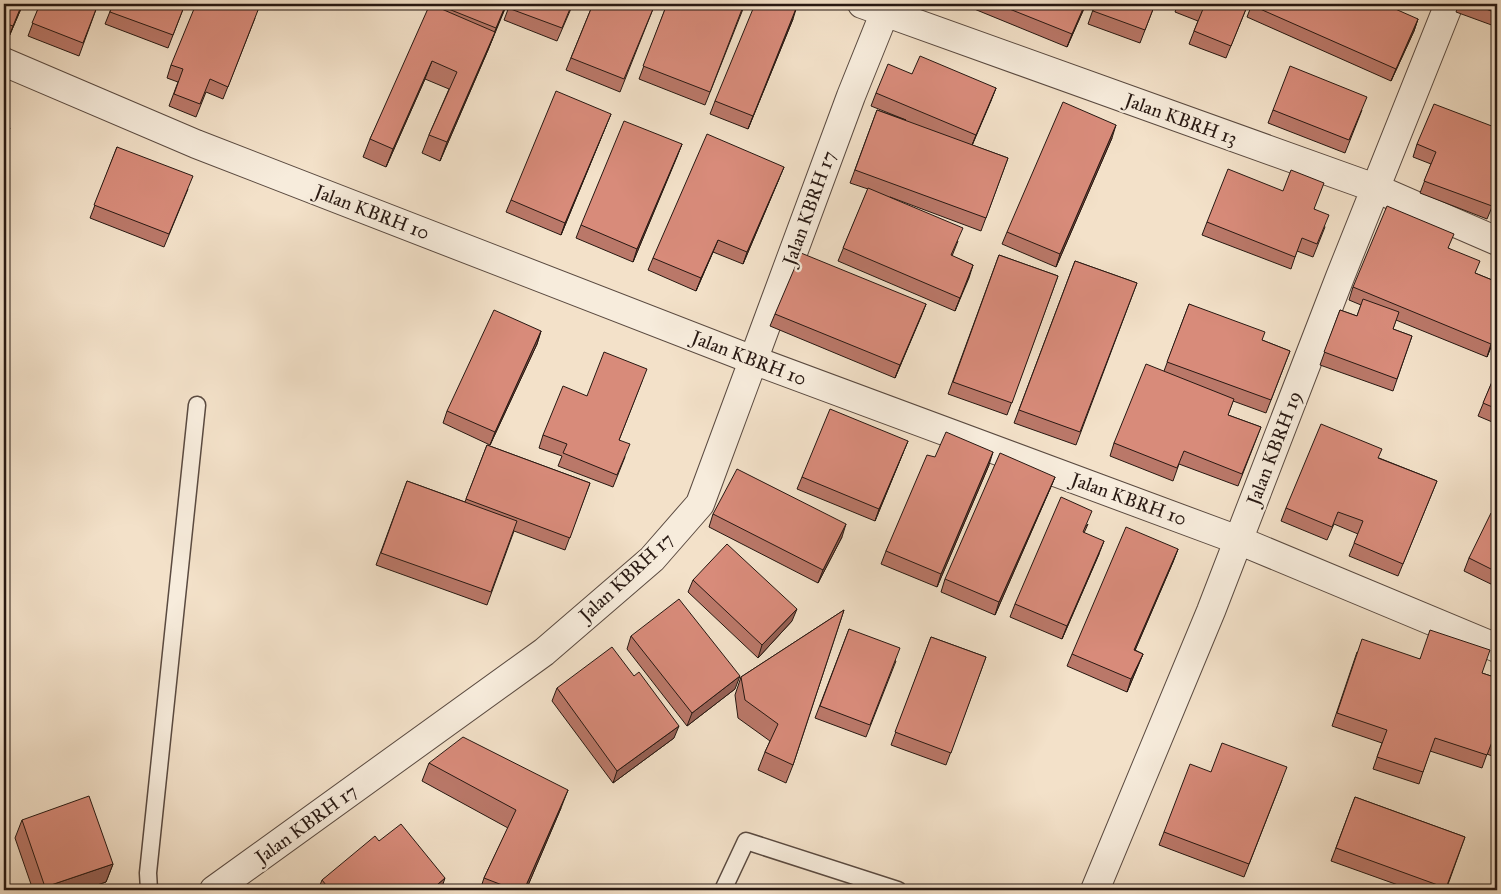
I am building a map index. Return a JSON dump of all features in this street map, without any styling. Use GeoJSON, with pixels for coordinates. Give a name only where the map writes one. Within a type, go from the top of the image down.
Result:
{"type":"FeatureCollection","features":[{"type":"Feature","properties":{"kind":"street","name":"Jalan KBRH 19"},"geometry":{"type":"LineString","coordinates":[[1095,890],[1211,611],[1375,188],[1449,4]]}},
{"type":"Feature","properties":{"kind":"street","name":"Jalan KBRH 13"},"geometry":{"type":"LineString","coordinates":[[878,7],[1375,188],[1497,240]]}},
{"type":"Feature","properties":{"kind":"street","name":"Jalan KBRH 17"},"geometry":{"type":"LineString","coordinates":[[214,890],[544,652],[652,558],[700,504],[851,96],[878,7]]}},
{"type":"Feature","properties":{"kind":"street","name":"Jalan KBRH 10"},"geometry":{"type":"LineString","coordinates":[[4,62],[196,144],[753,360],[1238,540],[1497,648]]}},
{"type":"Feature","properties":{"kind":"lane"},"geometry":{"type":"LineString","coordinates":[[149,890],[148,873],[197,405]]}},
{"type":"Feature","properties":{"kind":"lane"},"geometry":{"type":"LineString","coordinates":[[723,890],[746,841],[898,890]]}},
{"type":"Feature","properties":{"kind":"building"},"geometry":{"type":"Polygon","coordinates":[[[4,4],[22,4],[13,26],[4,23],[4,4]]]}},
{"type":"Feature","properties":{"kind":"building"},"geometry":{"type":"Polygon","coordinates":[[[40,4],[98,4],[83,43],[32,23],[40,4]]]}},
{"type":"Feature","properties":{"kind":"building"},"geometry":{"type":"Polygon","coordinates":[[[113,4],[185,4],[173,35],[110,12],[113,4]]]}},
{"type":"Feature","properties":{"kind":"building"},"geometry":{"type":"Polygon","coordinates":[[[196,4],[260,5],[228,87],[210,79],[200,104],[174,94],[183,69],[171,65],[196,4]]]}},
{"type":"Feature","properties":{"kind":"building"},"geometry":{"type":"Polygon","coordinates":[[[430,4],[495,32],[447,142],[429,135],[457,72],[432,61],[393,149],[370,139],[430,4]]]}},
{"type":"Feature","properties":{"kind":"building"},"geometry":{"type":"Polygon","coordinates":[[[436,4],[506,4],[496,28],[436,4]]]}},
{"type":"Feature","properties":{"kind":"building"},"geometry":{"type":"Polygon","coordinates":[[[510,4],[572,4],[562,28],[508,8],[510,4]]]}},
{"type":"Feature","properties":{"kind":"building"},"geometry":{"type":"Polygon","coordinates":[[[593,4],[655,4],[624,79],[571,58],[593,4]]]}},
{"type":"Feature","properties":{"kind":"building"},"geometry":{"type":"Polygon","coordinates":[[[667,4],[744,4],[710,92],[643,66],[667,4]]]}},
{"type":"Feature","properties":{"kind":"building"},"geometry":{"type":"Polygon","coordinates":[[[755,4],[791,4],[797,6],[753,116],[715,101],[755,4]]]}},
{"type":"Feature","properties":{"kind":"building"},"geometry":{"type":"Polygon","coordinates":[[[997,4],[1085,4],[1072,34],[997,4]]]}},
{"type":"Feature","properties":{"kind":"building"},"geometry":{"type":"Polygon","coordinates":[[[1095,4],[1155,4],[1145,30],[1093,11],[1095,4]]]}},
{"type":"Feature","properties":{"kind":"building"},"geometry":{"type":"Polygon","coordinates":[[[1191,4],[1248,4],[1231,46],[1194,31],[1203,9],[1191,4]]]}},
{"type":"Feature","properties":{"kind":"building"},"geometry":{"type":"Polygon","coordinates":[[[1252,4],[1384,4],[1418,19],[1396,69],[1252,4]]]}},
{"type":"Feature","properties":{"kind":"building"},"geometry":{"type":"Polygon","coordinates":[[[1472,4],[1497,4],[1497,13],[1472,4]]]}},
{"type":"Feature","properties":{"kind":"building"},"geometry":{"type":"Polygon","coordinates":[[[920,56],[996,88],[976,135],[876,93],[888,64],[912,74],[920,56]]]}},
{"type":"Feature","properties":{"kind":"building"},"geometry":{"type":"Polygon","coordinates":[[[1290,66],[1367,97],[1349,140],[1273,110],[1290,66]]]}},
{"type":"Feature","properties":{"kind":"building"},"geometry":{"type":"Polygon","coordinates":[[[556,91],[611,114],[565,223],[511,200],[556,91]]]}},
{"type":"Feature","properties":{"kind":"building"},"geometry":{"type":"Polygon","coordinates":[[[1063,102],[1116,125],[1060,254],[1007,232],[1063,102]]]}},
{"type":"Feature","properties":{"kind":"building"},"geometry":{"type":"Polygon","coordinates":[[[1434,104],[1497,128],[1497,193],[1492,206],[1424,181],[1436,152],[1417,144],[1434,104]]]}},
{"type":"Feature","properties":{"kind":"building"},"geometry":{"type":"Polygon","coordinates":[[[877,110],[1008,158],[986,218],[855,170],[877,110]]]}},
{"type":"Feature","properties":{"kind":"building"},"geometry":{"type":"Polygon","coordinates":[[[624,121],[682,144],[637,249],[581,225],[624,121]]]}},
{"type":"Feature","properties":{"kind":"building"},"geometry":{"type":"Polygon","coordinates":[[[4,125],[10,128],[4,143],[4,125]]]}},
{"type":"Feature","properties":{"kind":"building"},"geometry":{"type":"Polygon","coordinates":[[[707,134],[784,167],[747,252],[718,240],[701,278],[653,258],[707,134]]]}},
{"type":"Feature","properties":{"kind":"building"},"geometry":{"type":"Polygon","coordinates":[[[117,147],[193,176],[169,234],[94,205],[117,147]]]}},
{"type":"Feature","properties":{"kind":"building"},"geometry":{"type":"Polygon","coordinates":[[[1228,169],[1283,191],[1291,170],[1324,183],[1314,209],[1329,215],[1317,244],[1302,238],[1295,257],[1207,222],[1228,169]]]}},
{"type":"Feature","properties":{"kind":"building"},"geometry":{"type":"Polygon","coordinates":[[[868,188],[963,228],[951,255],[973,265],[960,298],[843,248],[868,188]]]}},
{"type":"Feature","properties":{"kind":"building"},"geometry":{"type":"Polygon","coordinates":[[[1387,206],[1454,234],[1448,248],[1480,261],[1475,273],[1497,282],[1497,331],[1491,344],[1353,287],[1387,206]]]}},
{"type":"Feature","properties":{"kind":"building"},"geometry":{"type":"Polygon","coordinates":[[[801,253],[926,304],[900,365],[775,314],[801,253]]]}},
{"type":"Feature","properties":{"kind":"building"},"geometry":{"type":"Polygon","coordinates":[[[999,255],[1058,276],[1012,403],[953,382],[999,255]]]}},
{"type":"Feature","properties":{"kind":"building"},"geometry":{"type":"Polygon","coordinates":[[[1075,261],[1137,283],[1080,432],[1019,410],[1075,261]]]}},
{"type":"Feature","properties":{"kind":"building"},"geometry":{"type":"Polygon","coordinates":[[[1363,299],[1399,312],[1393,329],[1412,336],[1397,379],[1324,352],[1340,310],[1357,316],[1363,299]]]}},
{"type":"Feature","properties":{"kind":"building"},"geometry":{"type":"Polygon","coordinates":[[[1189,304],[1265,332],[1262,340],[1290,351],[1271,400],[1167,362],[1189,304]]]}},
{"type":"Feature","properties":{"kind":"building"},"geometry":{"type":"Polygon","coordinates":[[[494,310],[541,331],[495,432],[447,411],[494,310]]]}},
{"type":"Feature","properties":{"kind":"building"},"geometry":{"type":"Polygon","coordinates":[[[604,352],[647,369],[619,440],[630,444],[617,475],[563,453],[567,444],[543,435],[563,386],[587,396],[604,352]]]}},
{"type":"Feature","properties":{"kind":"building"},"geometry":{"type":"Polygon","coordinates":[[[1146,364],[1234,399],[1228,415],[1261,427],[1242,474],[1184,451],[1177,468],[1114,443],[1146,364]]]}},
{"type":"Feature","properties":{"kind":"building"},"geometry":{"type":"Polygon","coordinates":[[[1497,370],[1497,409],[1483,403],[1497,370]]]}},
{"type":"Feature","properties":{"kind":"building"},"geometry":{"type":"Polygon","coordinates":[[[830,409],[908,441],[879,509],[802,477],[830,409]]]}},
{"type":"Feature","properties":{"kind":"building"},"geometry":{"type":"Polygon","coordinates":[[[1321,424],[1382,449],[1378,458],[1437,481],[1403,564],[1354,543],[1363,521],[1338,512],[1332,527],[1286,508],[1321,424]]]}},
{"type":"Feature","properties":{"kind":"building"},"geometry":{"type":"Polygon","coordinates":[[[946,432],[993,452],[941,574],[886,551],[927,455],[935,457],[946,432]]]}},
{"type":"Feature","properties":{"kind":"building"},"geometry":{"type":"Polygon","coordinates":[[[487,445],[590,483],[570,538],[466,499],[487,445]]]}},
{"type":"Feature","properties":{"kind":"building"},"geometry":{"type":"Polygon","coordinates":[[[1000,453],[1055,477],[999,602],[945,579],[1000,453]]]}},
{"type":"Feature","properties":{"kind":"building"},"geometry":{"type":"Polygon","coordinates":[[[737,469],[846,524],[823,570],[713,514],[737,469]]]}},
{"type":"Feature","properties":{"kind":"building"},"geometry":{"type":"Polygon","coordinates":[[[407,481],[517,521],[491,592],[381,553],[407,481]]]}},
{"type":"Feature","properties":{"kind":"building"},"geometry":{"type":"Polygon","coordinates":[[[1061,497],[1092,511],[1083,532],[1104,541],[1067,626],[1015,604],[1061,497]]]}},
{"type":"Feature","properties":{"kind":"building"},"geometry":{"type":"Polygon","coordinates":[[[1491,513],[1497,516],[1497,572],[1469,558],[1491,513]]]}},
{"type":"Feature","properties":{"kind":"building"},"geometry":{"type":"Polygon","coordinates":[[[1126,527],[1178,549],[1134,650],[1143,654],[1131,679],[1072,654],[1126,527]]]}},
{"type":"Feature","properties":{"kind":"building"},"geometry":{"type":"Polygon","coordinates":[[[727,544],[797,609],[762,645],[693,580],[727,544]]]}},
{"type":"Feature","properties":{"kind":"building"},"geometry":{"type":"Polygon","coordinates":[[[679,599],[740,676],[692,713],[631,636],[679,599]]]}},
{"type":"Feature","properties":{"kind":"building"},"geometry":{"type":"Polygon","coordinates":[[[844,610],[793,765],[765,752],[778,724],[745,700],[741,677],[844,610]]]}},
{"type":"Feature","properties":{"kind":"building"},"geometry":{"type":"Polygon","coordinates":[[[849,629],[900,648],[870,725],[820,706],[849,629]]]}},
{"type":"Feature","properties":{"kind":"building"},"geometry":{"type":"Polygon","coordinates":[[[1430,630],[1490,650],[1482,673],[1497,678],[1497,744],[1492,742],[1487,755],[1435,738],[1423,772],[1377,757],[1387,730],[1337,713],[1362,639],[1420,659],[1430,630]]]}},
{"type":"Feature","properties":{"kind":"building"},"geometry":{"type":"Polygon","coordinates":[[[931,637],[986,657],[951,753],[895,732],[931,637]]]}},
{"type":"Feature","properties":{"kind":"building"},"geometry":{"type":"Polygon","coordinates":[[[612,647],[634,676],[639,672],[679,726],[617,771],[557,688],[612,647]]]}},
{"type":"Feature","properties":{"kind":"building"},"geometry":{"type":"Polygon","coordinates":[[[463,737],[568,790],[524,890],[515,890],[484,878],[516,810],[429,763],[463,737]]]}},
{"type":"Feature","properties":{"kind":"building"},"geometry":{"type":"Polygon","coordinates":[[[1222,743],[1287,767],[1249,864],[1164,832],[1190,764],[1211,772],[1222,743]]]}},
{"type":"Feature","properties":{"kind":"building"},"geometry":{"type":"Polygon","coordinates":[[[89,796],[113,864],[45,887],[22,820],[89,796]]]}},
{"type":"Feature","properties":{"kind":"building"},"geometry":{"type":"Polygon","coordinates":[[[1355,797],[1465,837],[1446,888],[1336,848],[1355,797]]]}},
{"type":"Feature","properties":{"kind":"building"},"geometry":{"type":"Polygon","coordinates":[[[401,824],[445,878],[431,890],[330,890],[322,880],[375,836],[379,841],[401,824]]]}}]}
